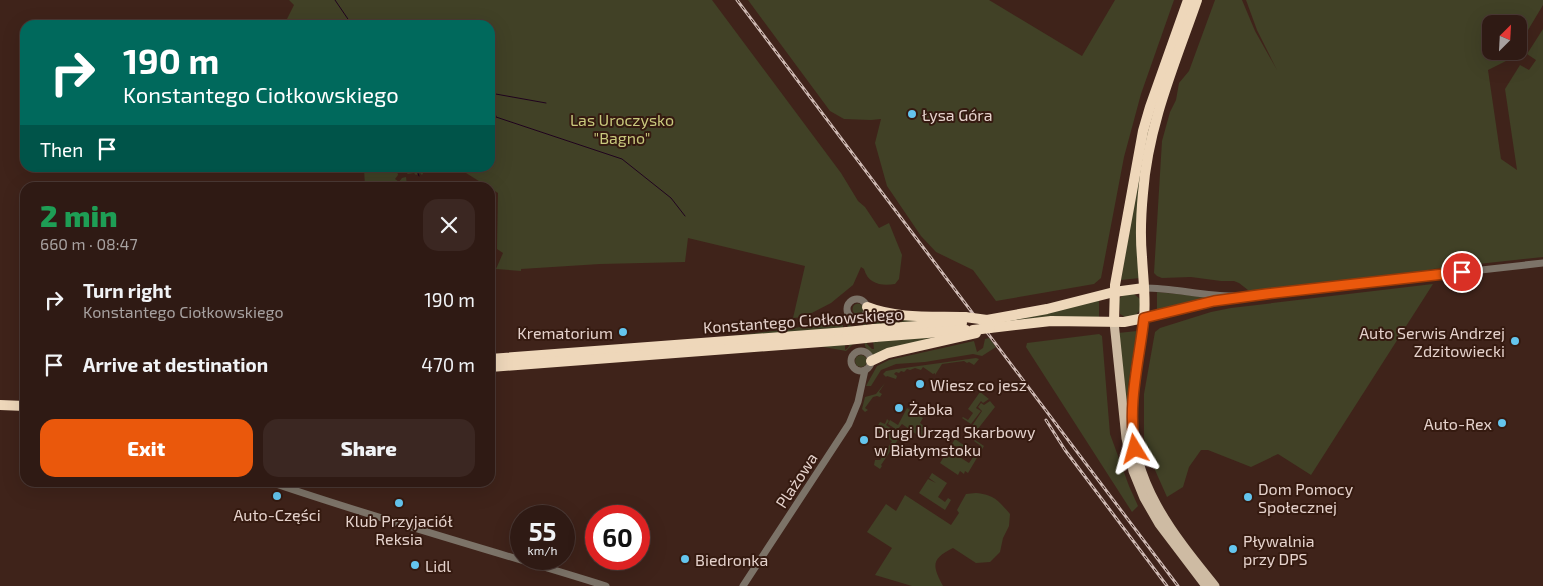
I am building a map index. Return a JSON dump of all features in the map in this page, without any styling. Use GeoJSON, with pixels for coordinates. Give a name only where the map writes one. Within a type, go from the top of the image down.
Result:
{"type":"FeatureCollection","features":[{"type":"Feature","properties":{"kind":"highway"},"geometry":{"type":"LineString","coordinates":[[1114,322],[1114,292],[1144,131],[1150,107],[1188,0]]}},
{"type":"Feature","properties":{"kind":"highway"},"geometry":{"type":"LineString","coordinates":[[1144,318],[1141,216],[1144,178],[1158,110],[1197,0]]}},
{"type":"Feature","properties":{"kind":"highway","name":"Konstantego Ciołkowskiego"},"geometry":{"type":"LineString","coordinates":[[990,324],[1114,292],[1144,288]]}},
{"type":"Feature","properties":{"kind":"highway"},"geometry":{"type":"LineString","coordinates":[[867,307],[893,314],[970,326]]}},
{"type":"Feature","properties":{"kind":"highway","name":"Konstantego Ciołkowskiego"},"geometry":{"type":"LineString","coordinates":[[495,367],[990,324],[1057,321],[1124,322],[1144,318]]}},
{"type":"Feature","properties":{"kind":"highway"},"geometry":{"type":"LineString","coordinates":[[865,367],[888,353],[970,326]]}},
{"type":"Feature","properties":{"kind":"highway","name":"Konstantego Ciołkowskiego"},"geometry":{"type":"LineString","coordinates":[[495,359],[847,336]]}},
{"type":"Feature","properties":{"kind":"highway"},"geometry":{"type":"LineString","coordinates":[[0,399],[20,399]]}},
{"type":"Feature","properties":{"kind":"highway"},"geometry":{"type":"LineString","coordinates":[[0,405],[20,406]]}},
{"type":"Feature","properties":{"kind":"main road"},"geometry":{"type":"LineString","coordinates":[[1144,318],[1132,400],[1132,430],[1141,473],[1157,508],[1215,586]]}},
{"type":"Feature","properties":{"kind":"main road"},"geometry":{"type":"LineString","coordinates":[[1114,322],[1126,438],[1133,471],[1144,498],[1159,524],[1206,586]]}},
{"type":"Feature","properties":{"kind":"street"},"geometry":{"type":"LineString","coordinates":[[1144,318],[1214,301],[1543,263]]}},
{"type":"Feature","properties":{"kind":"street"},"geometry":{"type":"LineString","coordinates":[[1144,288],[1172,289],[1228,296],[1266,294]]}},
{"type":"Feature","properties":{"kind":"street"},"geometry":{"type":"LineString","coordinates":[[858,299],[862,300],[867,307],[866,313],[858,318],[848,313],[848,307],[849,303],[858,299]]}},
{"type":"Feature","properties":{"kind":"street"},"geometry":{"type":"LineString","coordinates":[[858,318],[861,352]]}},
{"type":"Feature","properties":{"kind":"street"},"geometry":{"type":"LineString","coordinates":[[861,352],[869,355],[865,367],[853,366],[851,360],[853,356],[861,352]]}},
{"type":"Feature","properties":{"kind":"street","name":"Plażowa"},"geometry":{"type":"LineString","coordinates":[[743,586],[849,424],[858,402],[865,367]]}},
{"type":"Feature","properties":{"kind":"street"},"geometry":{"type":"LineString","coordinates":[[285,487],[606,586]]}},
{"type":"Feature","properties":{"kind":"green space","name":"Las Uroczysko \"Bagno\""},"geometry":{"type":"Polygon","coordinates":[[[289,0],[712,0],[841,173],[858,201],[865,207],[879,228],[889,223],[902,255],[899,279],[895,284],[885,285],[876,283],[869,278],[861,267],[853,285],[831,303],[804,317],[793,318],[805,266],[688,238],[685,262],[600,264],[521,269],[521,271],[496,269],[503,253],[497,249],[498,193],[495,191],[495,182],[480,182],[464,172],[495,172],[495,20],[286,20],[294,5],[289,0]]]}},
{"type":"Feature","properties":{"kind":"green space"},"geometry":{"type":"Polygon","coordinates":[[[748,0],[989,0],[1082,56],[1115,0],[1174,0],[1141,94],[1124,157],[1101,278],[1094,284],[996,301],[973,270],[936,252],[921,236],[887,186],[875,143],[881,119],[844,119],[830,111],[748,0]]]}},
{"type":"Feature","properties":{"kind":"green space"},"geometry":{"type":"Polygon","coordinates":[[[1215,0],[1242,0],[1255,31],[1277,70],[1257,30],[1246,0],[1543,0],[1543,5],[1528,30],[1528,15],[1482,15],[1482,60],[1508,60],[1488,70],[1501,159],[1517,170],[1505,89],[1520,65],[1529,70],[1536,60],[1528,55],[1528,52],[1543,29],[1543,257],[1433,269],[1394,277],[1264,291],[1248,290],[1234,281],[1191,277],[1162,278],[1157,276],[1154,273],[1162,141],[1170,112],[1176,100],[1179,83],[1189,71],[1215,0]]]}},
{"type":"Feature","properties":{"kind":"green space"},"geometry":{"type":"Polygon","coordinates":[[[1152,122],[1140,278],[1121,280],[1145,136],[1152,122]]]}},
{"type":"Feature","properties":{"kind":"green space"},"geometry":{"type":"Polygon","coordinates":[[[364,172],[397,172],[398,175],[395,179],[399,182],[365,182],[364,172]]]}},
{"type":"Feature","properties":{"kind":"green space"},"geometry":{"type":"Polygon","coordinates":[[[405,172],[424,172],[422,175],[420,173],[416,175],[414,173],[408,174],[405,172]]]}},
{"type":"Feature","properties":{"kind":"green space"},"geometry":{"type":"Polygon","coordinates":[[[406,177],[407,182],[399,182],[402,178],[406,177]]]}},
{"type":"Feature","properties":{"kind":"green space"},"geometry":{"type":"Polygon","coordinates":[[[1433,284],[1311,475],[1278,454],[1251,467],[1208,450],[1201,450],[1189,467],[1183,487],[1167,497],[1151,461],[1144,439],[1144,394],[1155,332],[1160,328],[1211,312],[1231,308],[1433,284]]]}},
{"type":"Feature","properties":{"kind":"green space"},"geometry":{"type":"Polygon","coordinates":[[[1157,292],[1218,298],[1201,300],[1157,311],[1157,292]]]}},
{"type":"Feature","properties":{"kind":"green space"},"geometry":{"type":"Polygon","coordinates":[[[1124,294],[1134,294],[1140,299],[1140,310],[1135,316],[1125,317],[1120,314],[1119,299],[1124,294]]]}},
{"type":"Feature","properties":{"kind":"green space"},"geometry":{"type":"Polygon","coordinates":[[[1099,299],[1099,317],[993,324],[1099,299]]]}},
{"type":"Feature","properties":{"kind":"green space"},"geometry":{"type":"Polygon","coordinates":[[[858,303],[864,309],[858,315],[852,309],[858,303]]]}},
{"type":"Feature","properties":{"kind":"green space"},"geometry":{"type":"Polygon","coordinates":[[[869,311],[964,320],[873,325],[873,319],[866,326],[867,344],[872,349],[874,349],[873,341],[972,333],[872,356],[865,346],[863,325],[869,311]]]}},
{"type":"Feature","properties":{"kind":"green space"},"geometry":{"type":"Polygon","coordinates":[[[842,318],[852,327],[853,344],[846,351],[811,346],[845,345],[845,350],[848,348],[851,336],[846,324],[843,322],[843,328],[718,338],[795,328],[842,318]]]}},
{"type":"Feature","properties":{"kind":"green space"},"geometry":{"type":"Polygon","coordinates":[[[1137,331],[1128,386],[1129,427],[1118,333],[1137,331]]]}},
{"type":"Feature","properties":{"kind":"green space"},"geometry":{"type":"Polygon","coordinates":[[[1099,334],[1102,336],[1110,434],[1138,506],[1132,512],[1026,347],[1027,343],[1099,334]]]}},
{"type":"Feature","properties":{"kind":"green space"},"geometry":{"type":"Polygon","coordinates":[[[989,338],[996,347],[982,356],[973,354],[925,362],[896,364],[881,370],[871,386],[866,386],[877,366],[889,360],[974,341],[977,352],[983,348],[985,339],[989,338]]]}},
{"type":"Feature","properties":{"kind":"green space"},"geometry":{"type":"Polygon","coordinates":[[[861,355],[867,361],[861,367],[855,361],[861,355]]]}},
{"type":"Feature","properties":{"kind":"green space"},"geometry":{"type":"Polygon","coordinates":[[[979,359],[974,365],[964,361],[942,364],[935,375],[935,373],[933,374],[923,367],[921,370],[915,368],[907,369],[904,372],[896,372],[894,374],[897,376],[896,379],[886,377],[883,374],[886,371],[897,369],[979,359]]]}},
{"type":"Feature","properties":{"kind":"green space"},"geometry":{"type":"Polygon","coordinates":[[[885,383],[879,392],[882,394],[880,397],[873,397],[865,408],[868,410],[865,412],[862,409],[865,397],[876,394],[885,383]]]}},
{"type":"Feature","properties":{"kind":"green space"},"geometry":{"type":"Polygon","coordinates":[[[980,392],[989,399],[983,403],[981,401],[976,408],[981,411],[971,424],[962,418],[968,420],[973,413],[968,409],[980,392]]]}},
{"type":"Feature","properties":{"kind":"green space"},"geometry":{"type":"Polygon","coordinates":[[[990,401],[995,407],[977,430],[972,426],[982,411],[978,407],[981,403],[984,405],[990,401]]]}},
{"type":"Feature","properties":{"kind":"green space"},"geometry":{"type":"Polygon","coordinates":[[[907,408],[923,418],[920,423],[930,431],[925,438],[917,434],[920,428],[916,434],[902,424],[897,430],[888,424],[890,420],[898,425],[907,408]]]}},
{"type":"Feature","properties":{"kind":"green space"},"geometry":{"type":"Polygon","coordinates":[[[887,419],[889,421],[886,425],[896,432],[895,435],[899,438],[880,469],[874,465],[875,460],[880,460],[892,441],[875,430],[880,422],[885,424],[887,419]]]}},
{"type":"Feature","properties":{"kind":"green space"},"geometry":{"type":"Polygon","coordinates":[[[955,439],[968,448],[961,458],[969,463],[981,446],[974,441],[984,446],[968,473],[965,471],[964,474],[960,471],[958,475],[940,463],[951,445],[956,448],[953,453],[955,454],[959,449],[952,444],[955,439]]]}},
{"type":"Feature","properties":{"kind":"green space"},"geometry":{"type":"Polygon","coordinates":[[[932,473],[947,483],[938,497],[945,502],[948,498],[951,500],[945,510],[919,493],[928,479],[936,483],[929,478],[932,473]]]}},
{"type":"Feature","properties":{"kind":"green space"},"geometry":{"type":"Polygon","coordinates":[[[976,493],[995,499],[1010,514],[1009,526],[1003,538],[1000,552],[990,562],[976,563],[953,548],[937,559],[937,573],[943,586],[912,586],[875,575],[892,548],[867,532],[886,504],[896,511],[905,495],[951,525],[959,513],[957,510],[966,494],[976,493]]]}},
{"type":"Feature","properties":{"kind":"waterway"},"geometry":{"type":"LineString","coordinates":[[335,0],[349,20]]}},
{"type":"Feature","properties":{"kind":"waterway"},"geometry":{"type":"LineString","coordinates":[[495,94],[546,103]]}},
{"type":"Feature","properties":{"kind":"waterway"},"geometry":{"type":"LineString","coordinates":[[495,112],[496,117],[622,159],[671,198],[685,216]]}},
{"type":"Feature","properties":{"kind":"waterway"},"geometry":{"type":"LineString","coordinates":[[418,172],[419,176]]}},
{"type":"Feature","properties":{"kind":"railway"},"geometry":{"type":"LineString","coordinates":[[737,0],[1178,586]]}},
{"type":"Feature","properties":{"kind":"railway"},"geometry":{"type":"LineString","coordinates":[[1046,420],[1065,450],[1167,586]]}},
{"type":"Feature","properties":{"kind":"place","name":"Łysa Góra"},"geometry":{"type":"Point","coordinates":[912,114]}},
{"type":"Feature","properties":{"kind":"place","name":"Krematorium"},"geometry":{"type":"Point","coordinates":[623,332]}},
{"type":"Feature","properties":{"kind":"place","name":"Auto Serwis Andrzej Zdzitowiecki"},"geometry":{"type":"Point","coordinates":[1515,341]}},
{"type":"Feature","properties":{"kind":"place","name":"Wiesz co jesz"},"geometry":{"type":"Point","coordinates":[920,384]}},
{"type":"Feature","properties":{"kind":"place","name":"Żabka"},"geometry":{"type":"Point","coordinates":[899,408]}},
{"type":"Feature","properties":{"kind":"place","name":"Auto-Rex"},"geometry":{"type":"Point","coordinates":[1502,423]}},
{"type":"Feature","properties":{"kind":"place","name":"Drugi Urząd Skarbowy w Białymstoku"},"geometry":{"type":"Point","coordinates":[864,440]}},
{"type":"Feature","properties":{"kind":"place","name":"Auto-Części"},"geometry":{"type":"Point","coordinates":[277,496]}},
{"type":"Feature","properties":{"kind":"place","name":"Dom Pomocy Społecznej"},"geometry":{"type":"Point","coordinates":[1248,497]}},
{"type":"Feature","properties":{"kind":"place","name":"Klub Przyjaciół Reksia"},"geometry":{"type":"Point","coordinates":[399,503]}},
{"type":"Feature","properties":{"kind":"place","name":"Pływalnia przy DPS"},"geometry":{"type":"Point","coordinates":[1233,549]}},
{"type":"Feature","properties":{"kind":"place","name":"Biedronka"},"geometry":{"type":"Point","coordinates":[685,559]}},
{"type":"Feature","properties":{"kind":"place","name":"Lidl"},"geometry":{"type":"Point","coordinates":[415,565]}},
{"type":"Feature","properties":{"kind":"route"},"geometry":{"type":"LineString","coordinates":[[1135,449],[1132,400],[1144,318],[1214,301],[1462,272]]}}]}
